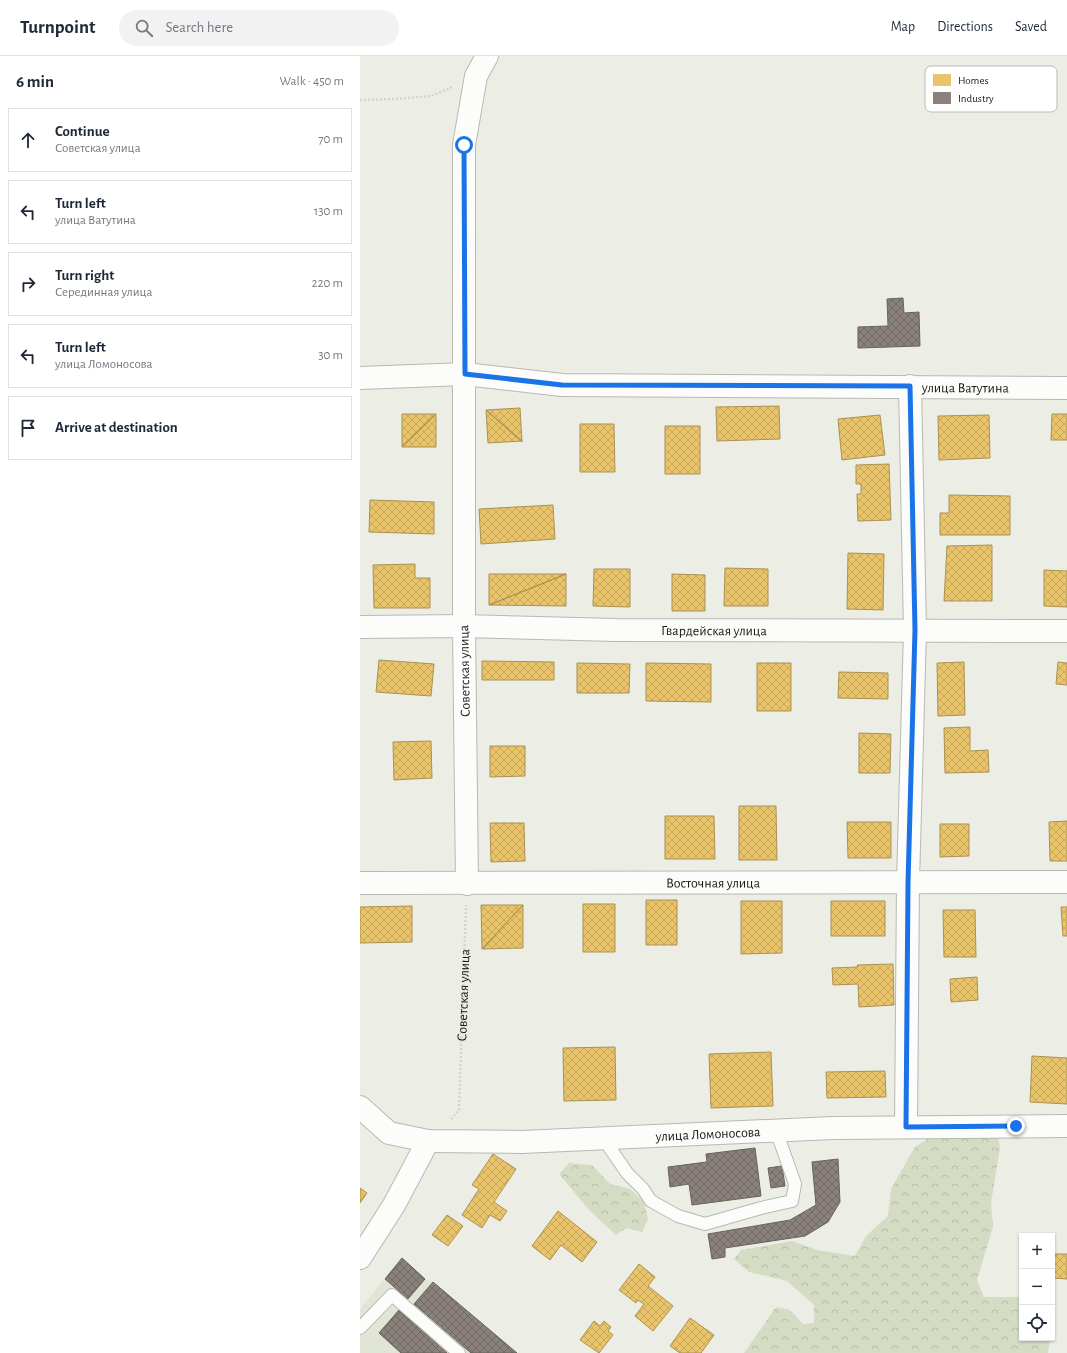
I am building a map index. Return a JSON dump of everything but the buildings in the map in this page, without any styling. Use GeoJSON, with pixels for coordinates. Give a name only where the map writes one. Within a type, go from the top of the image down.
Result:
{"type":"FeatureCollection","features":[{"type":"Feature","properties":{"kind":"street","name":"Советская улица"},"geometry":{"type":"LineString","coordinates":[[467,884],[464,626],[464,145],[476,76],[487,56]]}},
{"type":"Feature","properties":{"kind":"street","name":"улица Ватутина"},"geometry":{"type":"LineString","coordinates":[[360,378],[465,374],[562,385],[1067,388]]}},
{"type":"Feature","properties":{"kind":"street"},"geometry":{"type":"LineString","coordinates":[[906,1127],[908,883],[915,630],[910,386]]}},
{"type":"Feature","properties":{"kind":"street","name":"Гвардейская улица"},"geometry":{"type":"LineString","coordinates":[[360,627],[464,626],[616,630],[1067,631]]}},
{"type":"Feature","properties":{"kind":"street","name":"Восточная улица"},"geometry":{"type":"LineString","coordinates":[[360,883],[1067,882]]}},
{"type":"Feature","properties":{"kind":"street","name":"улица Ломоносова"},"geometry":{"type":"LineString","coordinates":[[360,1107],[389,1133],[428,1141],[522,1142],[833,1128],[1067,1126]]}},
{"type":"Feature","properties":{"kind":"street"},"geometry":{"type":"LineString","coordinates":[[360,1258],[394,1205],[428,1141]]}},
{"type":"Feature","properties":{"kind":"lane"},"geometry":{"type":"LineString","coordinates":[[603,1138],[627,1173],[651,1201],[678,1216],[705,1224],[792,1201],[796,1184],[776,1130]]}},
{"type":"Feature","properties":{"kind":"lane"},"geometry":{"type":"LineString","coordinates":[[360,1328],[392,1294],[459,1353]]}},
{"type":"Feature","properties":{"kind":"path"},"geometry":{"type":"LineString","coordinates":[[360,100],[432,96],[476,76]]}},
{"type":"Feature","properties":{"kind":"path","name":"Советская улица"},"geometry":{"type":"LineString","coordinates":[[428,1141],[442,1131],[459,1110],[467,884]]}},
{"type":"Feature","properties":{"kind":"shaded area"},"geometry":{"type":"Polygon","coordinates":[[[402,1258],[425,1279],[433,1282],[517,1353],[360,1353],[360,1309],[402,1258]]]}},
{"type":"Feature","properties":{"kind":"green space"},"geometry":{"type":"Polygon","coordinates":[[[959,1131],[998,1137],[1000,1148],[991,1203],[993,1227],[977,1280],[984,1297],[1019,1297],[1019,1341],[1050,1341],[1048,1353],[744,1353],[776,1307],[790,1310],[803,1324],[814,1323],[814,1305],[787,1281],[749,1272],[734,1259],[741,1250],[792,1241],[817,1250],[855,1256],[866,1236],[888,1216],[891,1189],[915,1147],[927,1139],[959,1131]]]}},
{"type":"Feature","properties":{"kind":"green space"},"geometry":{"type":"Polygon","coordinates":[[[569,1163],[592,1165],[610,1184],[630,1189],[644,1202],[648,1219],[642,1232],[626,1228],[616,1235],[590,1211],[559,1174],[569,1163]]]}},
{"type":"Feature","properties":{"kind":"route"},"geometry":{"type":"LineString","coordinates":[[464,145],[465,374],[562,385],[910,386],[915,630],[908,883],[906,1127],[1016,1126]]}}]}
